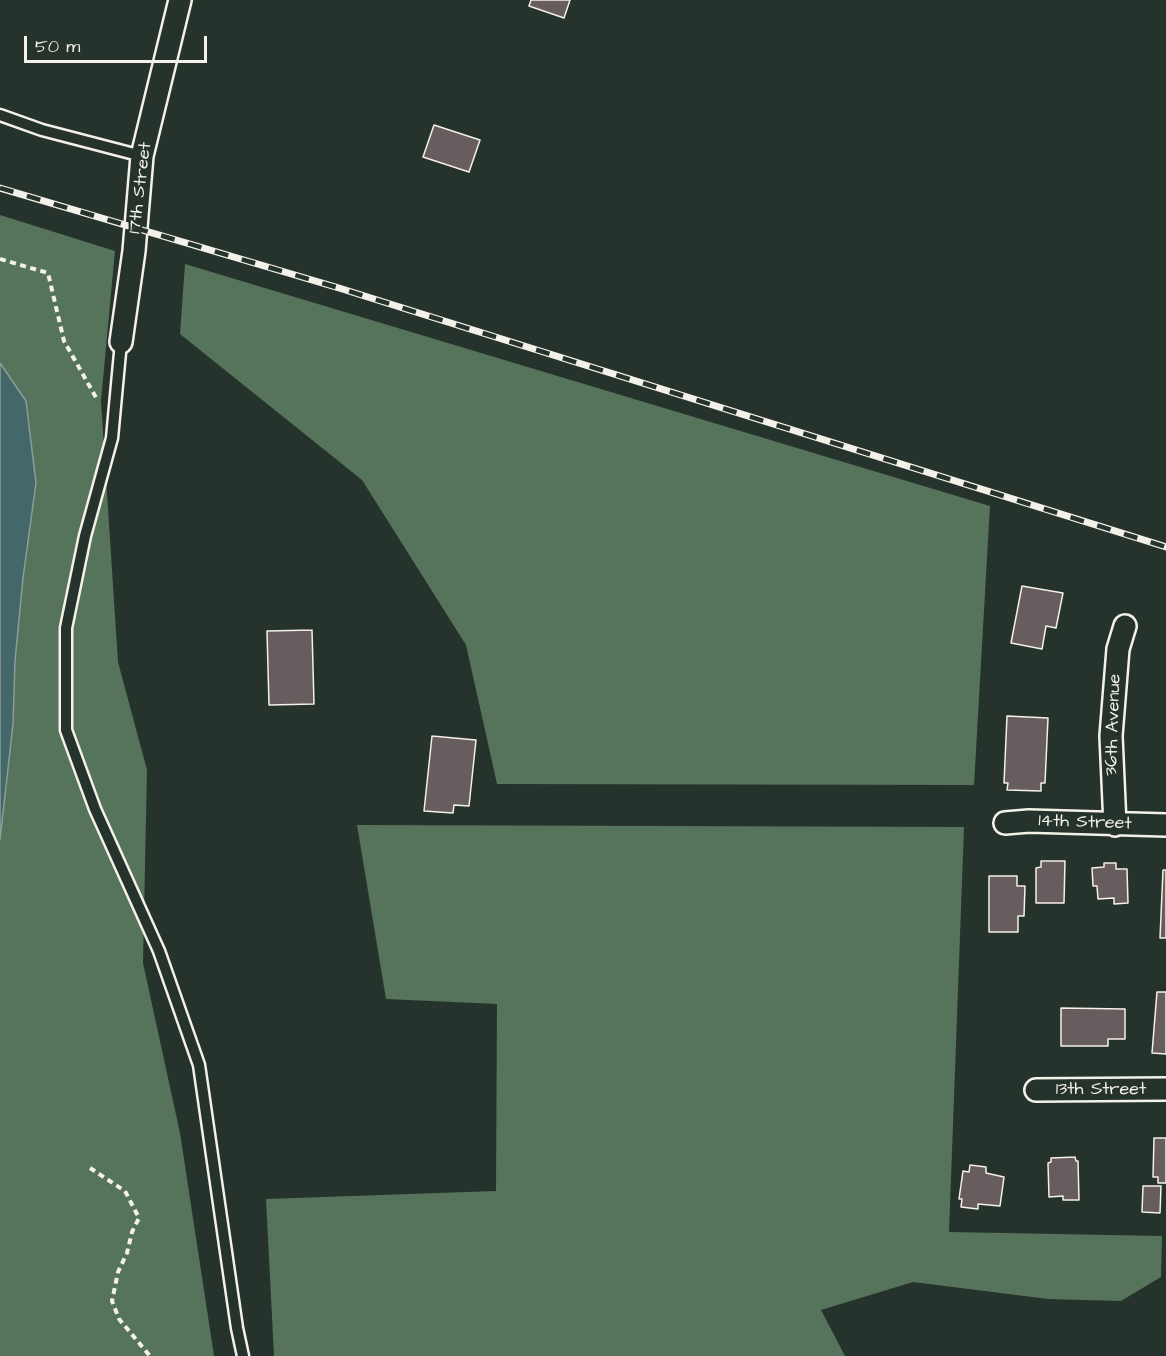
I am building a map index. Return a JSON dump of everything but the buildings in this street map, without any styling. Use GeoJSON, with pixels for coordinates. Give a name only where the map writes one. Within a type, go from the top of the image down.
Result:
{"type":"FeatureCollection","features":[{"type":"Feature","properties":{"kind":"street","name":"17th Street"},"geometry":{"type":"LineString","coordinates":[[121,342],[134,251],[142,156],[180,0]]}},
{"type":"Feature","properties":{"kind":"street","name":"36th Avenue"},"geometry":{"type":"LineString","coordinates":[[1115,825],[1111,736],[1118,649],[1125,626]]}},
{"type":"Feature","properties":{"kind":"street","name":"14th Street"},"geometry":{"type":"LineString","coordinates":[[1005,823],[1029,821],[1166,825]]}},
{"type":"Feature","properties":{"kind":"street","name":"13th Street"},"geometry":{"type":"LineString","coordinates":[[1036,1090],[1166,1089]]}},
{"type":"Feature","properties":{"kind":"lane"},"geometry":{"type":"LineString","coordinates":[[0,115],[42,130],[142,156]]}},
{"type":"Feature","properties":{"kind":"lane"},"geometry":{"type":"LineString","coordinates":[[121,342],[112,438],[85,536],[66,628],[66,730],[95,809],[159,951],[199,1065],[243,1356]]}},
{"type":"Feature","properties":{"kind":"path"},"geometry":{"type":"LineString","coordinates":[[0,259],[48,273],[64,341],[113,427]]}},
{"type":"Feature","properties":{"kind":"path"},"geometry":{"type":"LineString","coordinates":[[90,1168],[125,1191],[139,1218],[132,1232],[128,1252],[118,1272],[112,1301],[119,1319],[150,1356]]}},
{"type":"Feature","properties":{"kind":"green space"},"geometry":{"type":"Polygon","coordinates":[[[0,215],[115,251],[101,401],[118,662],[147,770],[143,963],[180,1133],[214,1356],[0,1356],[0,215]]]}},
{"type":"Feature","properties":{"kind":"green space"},"geometry":{"type":"Polygon","coordinates":[[[185,264],[990,506],[974,785],[497,784],[466,645],[362,480],[180,334],[185,264]]]}},
{"type":"Feature","properties":{"kind":"green space"},"geometry":{"type":"Polygon","coordinates":[[[357,825],[964,827],[949,1232],[1162,1236],[1161,1277],[1121,1301],[1048,1299],[913,1282],[821,1310],[845,1356],[274,1356],[266,1199],[496,1191],[497,1004],[386,999],[357,825]]]}},
{"type":"Feature","properties":{"kind":"water"},"geometry":{"type":"Polygon","coordinates":[[[0,363],[26,401],[36,483],[23,578],[15,661],[13,724],[0,840],[0,363]]]}},
{"type":"Feature","properties":{"kind":"railway"},"geometry":{"type":"LineString","coordinates":[[0,188],[339,288],[1166,547]]}}]}
